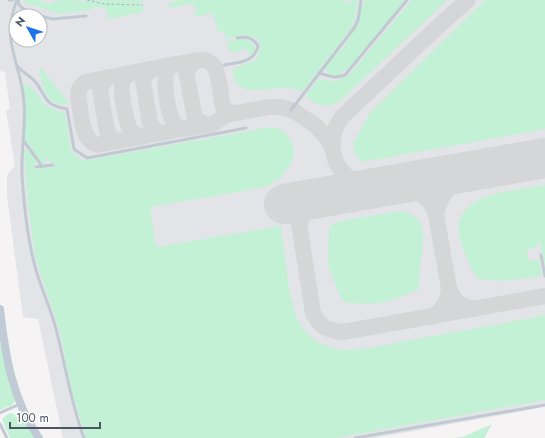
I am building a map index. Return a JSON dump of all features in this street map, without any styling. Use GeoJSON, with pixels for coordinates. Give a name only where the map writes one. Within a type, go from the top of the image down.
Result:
{"type":"FeatureCollection","features":[{"type":"Feature","properties":{"kind":"main road"},"geometry":{"type":"LineString","coordinates":[[0,309],[9,371],[20,404],[39,438]]}},
{"type":"Feature","properties":{"kind":"lane"},"geometry":{"type":"LineString","coordinates":[[18,0],[12,12],[9,26],[9,45],[18,67],[24,102],[22,175],[29,243],[36,270],[57,330],[74,409],[84,438]]}},
{"type":"Feature","properties":{"kind":"lane"},"geometry":{"type":"LineString","coordinates":[[291,110],[354,28],[358,20],[361,0]]}},
{"type":"Feature","properties":{"kind":"lane"},"geometry":{"type":"LineString","coordinates":[[320,73],[338,78],[345,75],[407,0]]}},
{"type":"Feature","properties":{"kind":"lane"},"geometry":{"type":"LineString","coordinates":[[48,18],[53,19],[86,16]]}},
{"type":"Feature","properties":{"kind":"lane"},"geometry":{"type":"LineString","coordinates":[[224,65],[252,58],[256,53],[258,46],[254,40],[249,37],[237,38]]}},
{"type":"Feature","properties":{"kind":"lane"},"geometry":{"type":"LineString","coordinates":[[18,67],[37,84],[48,102],[56,107],[67,109],[74,149],[87,158],[246,128]]}},
{"type":"Feature","properties":{"kind":"lane"},"geometry":{"type":"LineString","coordinates":[[23,140],[42,166]]}},
{"type":"Feature","properties":{"kind":"lane"},"geometry":{"type":"LineString","coordinates":[[36,167],[53,165]]}},
{"type":"Feature","properties":{"kind":"lane"},"geometry":{"type":"LineString","coordinates":[[541,255],[545,276]]}},
{"type":"Feature","properties":{"kind":"lane"},"geometry":{"type":"LineString","coordinates":[[0,413],[20,404]]}},
{"type":"Feature","properties":{"kind":"lane"},"geometry":{"type":"LineString","coordinates":[[355,438],[545,405]]}},
{"type":"Feature","properties":{"kind":"lane"},"geometry":{"type":"LineString","coordinates":[[0,424],[7,438]]}},
{"type":"Feature","properties":{"kind":"path"},"geometry":{"type":"LineString","coordinates":[[87,0],[105,4],[143,5]]}},
{"type":"Feature","properties":{"kind":"shaded area"},"geometry":{"type":"Polygon","coordinates":[[[0,0],[545,0],[545,407],[375,438],[63,438],[38,319],[23,317],[7,196],[7,175],[15,166],[6,110],[10,109],[5,72],[0,71],[0,0]]]}},
{"type":"Feature","properties":{"kind":"green space"},"geometry":{"type":"Polygon","coordinates":[[[23,0],[38,0],[52,5],[54,1],[59,2],[60,0],[81,1],[143,6],[143,12],[108,19],[106,9],[94,6],[94,9],[60,14],[48,10],[48,8],[41,8],[26,3],[23,0]]]}},
{"type":"Feature","properties":{"kind":"green space"},"geometry":{"type":"Polygon","coordinates":[[[92,0],[142,0],[142,3],[112,3],[92,0]]]}},
{"type":"Feature","properties":{"kind":"green space"},"geometry":{"type":"Polygon","coordinates":[[[175,0],[343,0],[349,4],[352,0],[358,1],[355,20],[349,31],[304,89],[300,91],[290,88],[250,90],[242,88],[236,82],[232,71],[237,67],[256,60],[261,45],[257,38],[244,35],[226,39],[224,31],[218,32],[213,13],[194,17],[193,15],[197,14],[193,3],[168,8],[168,4],[175,2],[175,0]]]}},
{"type":"Feature","properties":{"kind":"green space"},"geometry":{"type":"Polygon","coordinates":[[[365,0],[405,0],[351,66],[338,75],[329,75],[326,70],[326,65],[345,46],[365,0]]]}},
{"type":"Feature","properties":{"kind":"green space"},"geometry":{"type":"Polygon","coordinates":[[[412,0],[447,0],[340,101],[326,106],[313,102],[306,95],[318,79],[335,81],[348,76],[412,0]]]}},
{"type":"Feature","properties":{"kind":"green space"},"geometry":{"type":"Polygon","coordinates":[[[485,0],[545,0],[545,129],[362,162],[353,150],[354,142],[370,113],[485,0]]]}},
{"type":"Feature","properties":{"kind":"green space"},"geometry":{"type":"Polygon","coordinates":[[[238,39],[252,41],[255,48],[249,56],[247,48],[235,52],[229,51],[227,43],[238,39]]]}},
{"type":"Feature","properties":{"kind":"green space"},"geometry":{"type":"Polygon","coordinates":[[[39,68],[41,68],[69,103],[55,103],[50,99],[46,94],[39,68]]]}},
{"type":"Feature","properties":{"kind":"green space"},"geometry":{"type":"Polygon","coordinates":[[[25,84],[35,91],[47,106],[65,114],[71,151],[82,160],[89,160],[271,127],[282,131],[290,139],[294,150],[291,163],[280,179],[274,180],[270,186],[150,207],[156,247],[281,226],[291,294],[298,320],[310,337],[319,343],[334,348],[349,350],[368,348],[545,315],[545,400],[335,438],[86,438],[72,392],[60,332],[35,256],[27,194],[24,150],[28,150],[36,159],[35,169],[54,167],[53,163],[50,163],[49,158],[45,158],[46,164],[42,163],[24,138],[26,102],[23,85],[25,84]]]}},
{"type":"Feature","properties":{"kind":"green space"},"geometry":{"type":"Polygon","coordinates":[[[545,185],[545,267],[540,242],[537,243],[537,247],[527,250],[528,261],[539,259],[542,276],[505,281],[478,279],[471,268],[463,248],[459,230],[462,216],[470,206],[483,198],[514,190],[545,185]]]}},
{"type":"Feature","properties":{"kind":"green space"},"geometry":{"type":"Polygon","coordinates":[[[400,211],[410,213],[416,218],[420,224],[422,232],[423,241],[419,272],[419,289],[399,298],[382,302],[366,304],[343,302],[328,265],[329,227],[337,222],[400,211]]]}},
{"type":"Feature","properties":{"kind":"green space"},"geometry":{"type":"Polygon","coordinates":[[[0,341],[15,401],[12,405],[0,410],[0,341]]]}},
{"type":"Feature","properties":{"kind":"green space"},"geometry":{"type":"Polygon","coordinates":[[[10,413],[20,415],[36,438],[10,438],[2,419],[10,413]]]}},
{"type":"Feature","properties":{"kind":"green space"},"geometry":{"type":"Polygon","coordinates":[[[492,424],[484,438],[453,438],[463,437],[492,424]]]}},
{"type":"Feature","properties":{"kind":"taxiway"},"geometry":{"type":"LineString","coordinates":[[371,189],[355,182],[345,175],[339,167],[333,151],[334,133],[338,124],[343,116],[468,0]]}},
{"type":"Feature","properties":{"kind":"taxiway"},"geometry":{"type":"LineString","coordinates":[[234,113],[227,111],[223,107],[217,73],[211,63],[206,60],[198,60],[177,64],[169,68],[165,85],[167,102],[174,123],[182,129],[213,124],[226,115],[269,107],[281,107],[294,111],[316,126],[326,137],[332,147]]}},
{"type":"Feature","properties":{"kind":"taxiway"},"geometry":{"type":"LineString","coordinates":[[195,61],[186,71],[195,119],[206,125]]}},
{"type":"Feature","properties":{"kind":"taxiway"},"geometry":{"type":"LineString","coordinates":[[175,64],[85,82],[79,89],[78,95],[82,124],[88,137],[92,142],[98,145],[182,129]]}},
{"type":"Feature","properties":{"kind":"taxiway"},"geometry":{"type":"LineString","coordinates":[[153,69],[144,76],[143,81],[150,123],[156,131],[162,133]]}},
{"type":"Feature","properties":{"kind":"taxiway"},"geometry":{"type":"LineString","coordinates":[[131,73],[123,79],[122,90],[124,106],[131,132],[141,137]]}},
{"type":"Feature","properties":{"kind":"taxiway"},"geometry":{"type":"LineString","coordinates":[[109,77],[104,81],[100,90],[107,131],[112,138],[120,141]]}},
{"type":"Feature","properties":{"kind":"taxiway"},"geometry":{"type":"LineString","coordinates":[[392,185],[407,187],[420,193],[430,202],[436,215],[441,200],[450,187],[462,177],[476,170]]}},
{"type":"Feature","properties":{"kind":"taxiway"},"geometry":{"type":"LineString","coordinates":[[321,197],[305,212],[299,224],[313,313],[322,325],[333,331],[343,332],[545,296]]}},
{"type":"Feature","properties":{"kind":"taxiway"},"geometry":{"type":"LineString","coordinates":[[436,215],[449,288]]}},
{"type":"Feature","properties":{"kind":"taxiway"},"geometry":{"type":"LineString","coordinates":[[431,317],[442,309],[449,288],[453,297],[458,303],[475,309]]}},
{"type":"Feature","properties":{"kind":"runway"},"geometry":{"type":"LineString","coordinates":[[284,204],[545,158]]}}]}
